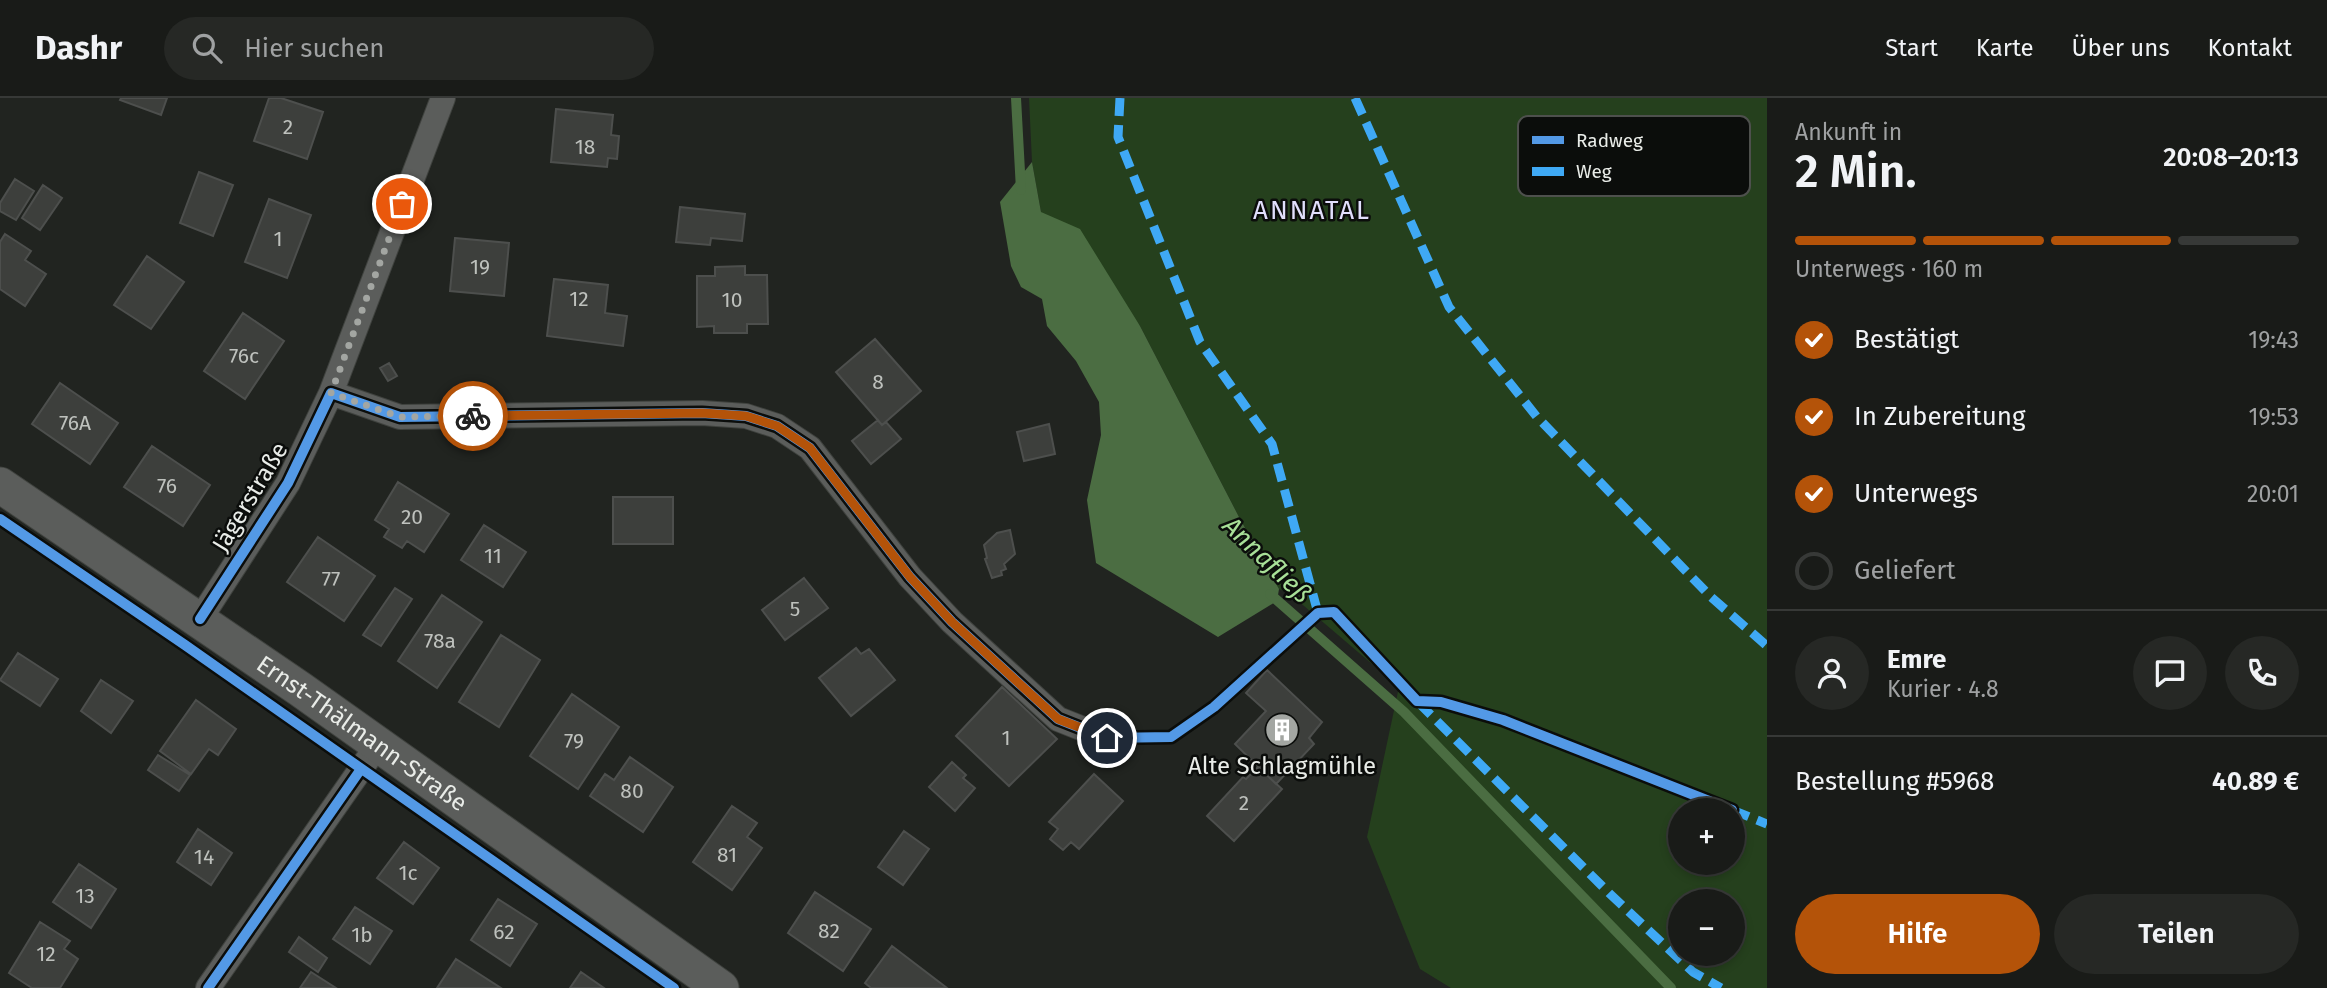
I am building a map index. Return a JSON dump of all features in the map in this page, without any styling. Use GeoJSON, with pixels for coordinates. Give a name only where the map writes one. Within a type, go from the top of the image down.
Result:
{"type":"FeatureCollection","features":[{"type":"Feature","properties":{"kind":"main road","name":"Ernst-Thälmann-Straße"},"geometry":{"type":"LineString","coordinates":[[0,485],[379,743],[721,988]]}},
{"type":"Feature","properties":{"kind":"street","name":"Jägerstraße"},"geometry":{"type":"LineString","coordinates":[[200,619],[288,482],[331,393],[443,98]]}},
{"type":"Feature","properties":{"kind":"street"},"geometry":{"type":"LineString","coordinates":[[331,393],[400,417],[702,413],[746,416],[777,426],[810,448],[910,577],[952,622],[1058,719],[1107,738]]}},
{"type":"Feature","properties":{"kind":"street"},"geometry":{"type":"LineString","coordinates":[[208,988],[379,743]]}},
{"type":"Feature","properties":{"kind":"shaded area"},"geometry":{"type":"Polygon","coordinates":[[[1029,98],[1767,98],[1767,988],[1451,988],[1420,969],[1367,837],[1399,687],[1290,594],[1279,589],[1140,326],[1041,212],[1032,162],[1029,98]]]}},
{"type":"Feature","properties":{"kind":"shaded area"},"geometry":{"type":"Polygon","coordinates":[[[1032,162],[1041,212],[1080,229],[1140,326],[1279,589],[1277,601],[1218,637],[1096,563],[1087,500],[1101,435],[1099,402],[1076,361],[1047,326],[1042,299],[1021,287],[1011,266],[1000,202],[1032,162]]]}},
{"type":"Feature","properties":{"kind":"building"},"geometry":{"type":"Polygon","coordinates":[[[167,98],[161,115],[120,100],[167,98]]]}},
{"type":"Feature","properties":{"kind":"building"},"geometry":{"type":"Polygon","coordinates":[[[269,98],[281,98],[323,112],[307,159],[254,141],[269,98]]]}},
{"type":"Feature","properties":{"kind":"building"},"geometry":{"type":"Polygon","coordinates":[[[556,109],[613,115],[611,135],[619,136],[617,159],[608,158],[607,167],[551,162],[556,109]]]}},
{"type":"Feature","properties":{"kind":"building"},"geometry":{"type":"Polygon","coordinates":[[[199,172],[233,185],[213,236],[180,223],[199,172]]]}},
{"type":"Feature","properties":{"kind":"building"},"geometry":{"type":"Polygon","coordinates":[[[15,179],[34,191],[16,220],[0,211],[0,203],[15,179]]]}},
{"type":"Feature","properties":{"kind":"building"},"geometry":{"type":"Polygon","coordinates":[[[43,185],[62,198],[40,230],[22,218],[43,185]]]}},
{"type":"Feature","properties":{"kind":"building"},"geometry":{"type":"Polygon","coordinates":[[[269,199],[311,215],[287,278],[245,262],[269,199]]]}},
{"type":"Feature","properties":{"kind":"building"},"geometry":{"type":"Polygon","coordinates":[[[680,207],[745,214],[742,241],[711,238],[710,245],[676,242],[680,207]]]}},
{"type":"Feature","properties":{"kind":"building"},"geometry":{"type":"Polygon","coordinates":[[[5,234],[31,251],[25,260],[46,274],[25,306],[0,289],[0,242],[5,234]]]}},
{"type":"Feature","properties":{"kind":"building"},"geometry":{"type":"Polygon","coordinates":[[[455,238],[509,243],[504,296],[450,291],[455,238]]]}},
{"type":"Feature","properties":{"kind":"building"},"geometry":{"type":"Polygon","coordinates":[[[147,256],[184,282],[151,329],[114,305],[147,256]]]}},
{"type":"Feature","properties":{"kind":"building"},"geometry":{"type":"Polygon","coordinates":[[[745,266],[745,275],[767,275],[768,324],[747,324],[747,333],[714,333],[714,326],[697,327],[697,276],[715,276],[715,267],[745,266]]]}},
{"type":"Feature","properties":{"kind":"building"},"geometry":{"type":"Polygon","coordinates":[[[554,279],[608,285],[605,313],[627,316],[623,346],[547,336],[554,279]]]}},
{"type":"Feature","properties":{"kind":"building"},"geometry":{"type":"Polygon","coordinates":[[[243,313],[284,341],[245,399],[204,371],[243,313]]]}},
{"type":"Feature","properties":{"kind":"building"},"geometry":{"type":"Polygon","coordinates":[[[875,339],[921,391],[882,425],[836,372],[875,339]]]}},
{"type":"Feature","properties":{"kind":"building"},"geometry":{"type":"Polygon","coordinates":[[[389,363],[397,376],[388,381],[380,368],[389,363]]]}},
{"type":"Feature","properties":{"kind":"building"},"geometry":{"type":"Polygon","coordinates":[[[60,383],[118,423],[90,464],[32,424],[60,383]]]}},
{"type":"Feature","properties":{"kind":"building"},"geometry":{"type":"Polygon","coordinates":[[[878,420],[882,425],[886,422],[901,439],[871,464],[852,441],[878,420]]]}},
{"type":"Feature","properties":{"kind":"building"},"geometry":{"type":"Polygon","coordinates":[[[1049,424],[1055,454],[1024,461],[1017,432],[1049,424]]]}},
{"type":"Feature","properties":{"kind":"building"},"geometry":{"type":"Polygon","coordinates":[[[152,446],[210,485],[183,526],[124,487],[152,446]]]}},
{"type":"Feature","properties":{"kind":"building"},"geometry":{"type":"Polygon","coordinates":[[[398,482],[449,514],[424,552],[407,541],[402,548],[384,537],[389,529],[375,520],[398,482]]]}},
{"type":"Feature","properties":{"kind":"building"},"geometry":{"type":"Polygon","coordinates":[[[613,497],[673,497],[673,544],[613,544],[613,497]]]}},
{"type":"Feature","properties":{"kind":"building"},"geometry":{"type":"Polygon","coordinates":[[[484,525],[526,552],[503,587],[461,560],[484,525]]]}},
{"type":"Feature","properties":{"kind":"building"},"geometry":{"type":"Polygon","coordinates":[[[1010,530],[1015,554],[1004,564],[1006,569],[1001,571],[1002,575],[992,578],[985,559],[984,545],[997,533],[1010,530]]]}},
{"type":"Feature","properties":{"kind":"building"},"geometry":{"type":"Polygon","coordinates":[[[318,537],[375,576],[344,621],[287,582],[318,537]]]}},
{"type":"Feature","properties":{"kind":"building"},"geometry":{"type":"Polygon","coordinates":[[[804,578],[828,608],[785,640],[762,610],[804,578]]]}},
{"type":"Feature","properties":{"kind":"building"},"geometry":{"type":"Polygon","coordinates":[[[395,588],[412,599],[381,646],[363,635],[395,588]]]}},
{"type":"Feature","properties":{"kind":"building"},"geometry":{"type":"Polygon","coordinates":[[[442,595],[482,622],[437,688],[398,661],[442,595]]]}},
{"type":"Feature","properties":{"kind":"building"},"geometry":{"type":"Polygon","coordinates":[[[501,635],[540,660],[499,727],[459,702],[501,635]]]}},
{"type":"Feature","properties":{"kind":"building"},"geometry":{"type":"Polygon","coordinates":[[[856,648],[861,654],[869,649],[895,680],[851,716],[819,678],[856,648]]]}},
{"type":"Feature","properties":{"kind":"building"},"geometry":{"type":"Polygon","coordinates":[[[18,653],[58,679],[40,706],[0,680],[18,653]]]}},
{"type":"Feature","properties":{"kind":"building","name":"Alte Schlagmühle"},"geometry":{"type":"Polygon","coordinates":[[[1267,670],[1322,722],[1309,738],[1314,744],[1276,784],[1235,744],[1266,711],[1246,693],[1267,670]]]}},
{"type":"Feature","properties":{"kind":"building"},"geometry":{"type":"Polygon","coordinates":[[[101,680],[133,701],[111,733],[81,711],[101,680]]]}},
{"type":"Feature","properties":{"kind":"building"},"geometry":{"type":"Polygon","coordinates":[[[1002,687],[1057,739],[1009,786],[956,736],[1002,687]]]}},
{"type":"Feature","properties":{"kind":"building"},"geometry":{"type":"Polygon","coordinates":[[[572,694],[619,727],[578,789],[530,756],[572,694]]]}},
{"type":"Feature","properties":{"kind":"building"},"geometry":{"type":"Polygon","coordinates":[[[196,700],[236,729],[218,755],[209,749],[191,774],[160,751],[196,700]]]}},
{"type":"Feature","properties":{"kind":"building"},"geometry":{"type":"Polygon","coordinates":[[[158,755],[190,775],[179,791],[148,770],[158,755]]]}},
{"type":"Feature","properties":{"kind":"building"},"geometry":{"type":"Polygon","coordinates":[[[630,757],[673,787],[643,832],[590,796],[605,774],[614,780],[630,757]]]}},
{"type":"Feature","properties":{"kind":"building"},"geometry":{"type":"Polygon","coordinates":[[[952,762],[966,775],[963,778],[975,788],[955,811],[929,787],[952,762]]]}},
{"type":"Feature","properties":{"kind":"building"},"geometry":{"type":"Polygon","coordinates":[[[1258,767],[1282,789],[1234,841],[1207,816],[1243,777],[1246,779],[1258,767]]]}},
{"type":"Feature","properties":{"kind":"building"},"geometry":{"type":"Polygon","coordinates":[[[1094,774],[1123,801],[1079,849],[1071,842],[1063,850],[1050,839],[1058,829],[1049,822],[1094,774]]]}},
{"type":"Feature","properties":{"kind":"building"},"geometry":{"type":"Polygon","coordinates":[[[732,806],[757,823],[747,837],[762,848],[732,890],[693,862],[732,806]]]}},
{"type":"Feature","properties":{"kind":"building"},"geometry":{"type":"Polygon","coordinates":[[[198,829],[232,853],[211,885],[177,862],[198,829]]]}},
{"type":"Feature","properties":{"kind":"building"},"geometry":{"type":"Polygon","coordinates":[[[904,831],[929,849],[903,885],[878,867],[904,831]]]}},
{"type":"Feature","properties":{"kind":"building"},"geometry":{"type":"Polygon","coordinates":[[[404,842],[439,868],[413,904],[377,878],[404,842]]]}},
{"type":"Feature","properties":{"kind":"building"},"geometry":{"type":"Polygon","coordinates":[[[79,864],[116,889],[91,928],[53,902],[79,864]]]}},
{"type":"Feature","properties":{"kind":"building"},"geometry":{"type":"Polygon","coordinates":[[[815,892],[871,929],[843,971],[788,933],[815,892]]]}},
{"type":"Feature","properties":{"kind":"building"},"geometry":{"type":"Polygon","coordinates":[[[498,899],[537,924],[510,966],[471,940],[498,899]]]}},
{"type":"Feature","properties":{"kind":"building"},"geometry":{"type":"Polygon","coordinates":[[[355,907],[392,931],[370,964],[333,939],[355,907]]]}},
{"type":"Feature","properties":{"kind":"building"},"geometry":{"type":"Polygon","coordinates":[[[40,922],[70,941],[64,949],[78,959],[60,988],[32,988],[9,973],[40,922]]]}},
{"type":"Feature","properties":{"kind":"building"},"geometry":{"type":"Polygon","coordinates":[[[299,937],[327,958],[318,972],[289,952],[299,937]]]}},
{"type":"Feature","properties":{"kind":"building"},"geometry":{"type":"Polygon","coordinates":[[[892,946],[947,988],[871,988],[865,983],[892,946]]]}},
{"type":"Feature","properties":{"kind":"building"},"geometry":{"type":"Polygon","coordinates":[[[456,959],[501,988],[437,988],[456,959]]]}},
{"type":"Feature","properties":{"kind":"building"},"geometry":{"type":"Polygon","coordinates":[[[311,972],[336,988],[300,988],[311,972]]]}},
{"type":"Feature","properties":{"kind":"building"},"geometry":{"type":"Polygon","coordinates":[[[581,972],[604,988],[570,988],[581,972]]]}},
{"type":"Feature","properties":{"kind":"waterway","name":"Annafließ"},"geometry":{"type":"LineString","coordinates":[[1016,98],[1021,190]]}},
{"type":"Feature","properties":{"kind":"waterway","name":"Annafließ"},"geometry":{"type":"LineString","coordinates":[[1270,594],[1404,712],[1671,988]]}},
{"type":"Feature","properties":{"kind":"marked path"},"geometry":{"type":"LineString","coordinates":[[1120,98],[1118,137],[1200,342],[1272,444],[1318,613]]}},
{"type":"Feature","properties":{"kind":"marked path"},"geometry":{"type":"LineString","coordinates":[[1355,98],[1449,307],[1537,417],[1711,597],[1767,646]]}},
{"type":"Feature","properties":{"kind":"marked path"},"geometry":{"type":"LineString","coordinates":[[1418,702],[1609,893],[1693,972],[1721,988]]}},
{"type":"Feature","properties":{"kind":"marked path"},"geometry":{"type":"LineString","coordinates":[[1745,815],[1767,824]]}},
{"type":"Feature","properties":{"kind":"cycle path"},"geometry":{"type":"LineString","coordinates":[[200,619],[288,483],[331,393],[400,417],[702,413],[746,416],[777,426],[810,448],[910,577],[952,622],[1058,719],[1106,738],[1171,737],[1214,707],[1318,613],[1334,612],[1417,701],[1441,702],[1503,720],[1701,798]]}},
{"type":"Feature","properties":{"kind":"cycle path"},"geometry":{"type":"LineString","coordinates":[[0,519],[185,645],[674,988]]}},
{"type":"Feature","properties":{"kind":"cycle path"},"geometry":{"type":"LineString","coordinates":[[208,988],[361,769]]}},
{"type":"Feature","properties":{"kind":"way so far"},"geometry":{"type":"LineString","coordinates":[[402,204],[331,393],[400,417],[473,416]]}},
{"type":"Feature","properties":{"kind":"place","name":"Alte Schlagmühle"},"geometry":{"type":"Point","coordinates":[1282,730]}},
{"type":"Feature","properties":{"kind":"district","name":"ANNATAL"},"geometry":{"type":"Point","coordinates":[1312,210]}},
{"type":"Feature","properties":{"kind":"route"},"geometry":{"type":"LineString","coordinates":[[473,416],[702,413],[746,416],[777,426],[810,448],[910,577],[952,622],[1058,719],[1107,738]]}}]}
